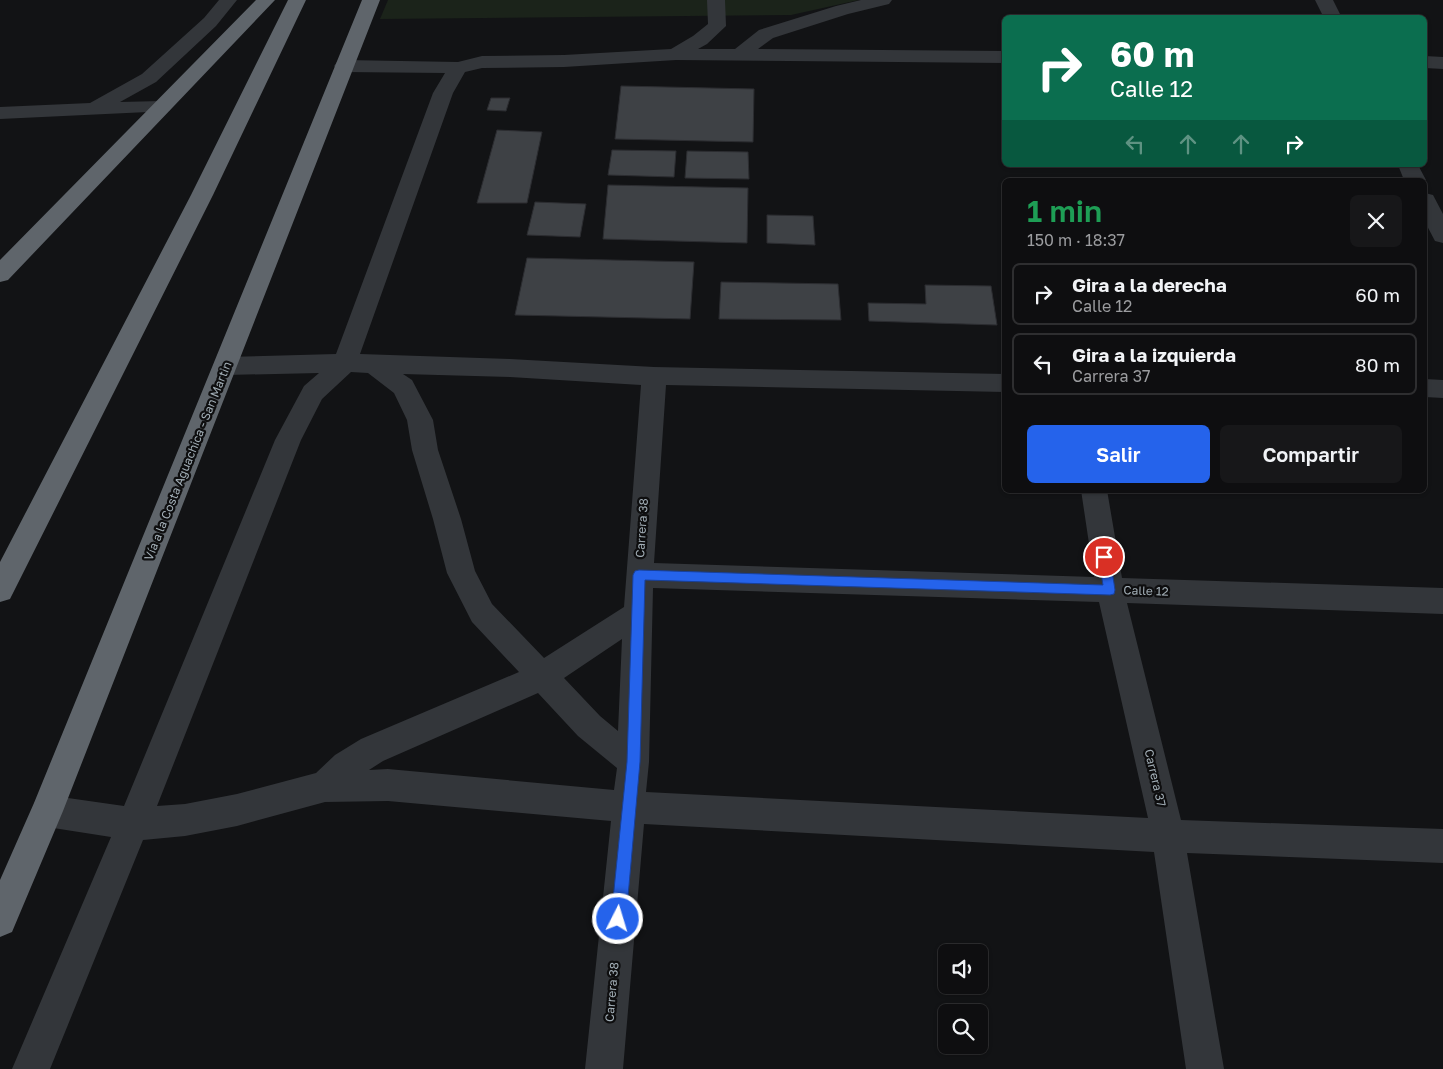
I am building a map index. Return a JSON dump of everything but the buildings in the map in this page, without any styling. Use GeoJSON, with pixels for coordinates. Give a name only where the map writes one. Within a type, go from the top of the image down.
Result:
{"type":"FeatureCollection","features":[{"type":"Feature","properties":{"kind":"highway"},"geometry":{"type":"LineString","coordinates":[[0,274],[266,0]]}},
{"type":"Feature","properties":{"kind":"highway"},"geometry":{"type":"LineString","coordinates":[[0,590],[202,195],[297,0]]}},
{"type":"Feature","properties":{"kind":"highway","name":"Vía a la Costa Aguachica - San Martin"},"geometry":{"type":"LineString","coordinates":[[0,920],[47,811],[371,0]]}},
{"type":"Feature","properties":{"kind":"street"},"geometry":{"type":"LineString","coordinates":[[94,109],[149,78],[210,22],[228,0]]}},
{"type":"Feature","properties":{"kind":"street"},"geometry":{"type":"LineString","coordinates":[[675,54],[700,40],[718,26],[716,0]]}},
{"type":"Feature","properties":{"kind":"street"},"geometry":{"type":"LineString","coordinates":[[740,54],[766,34],[842,10],[883,0]]}},
{"type":"Feature","properties":{"kind":"street"},"geometry":{"type":"LineString","coordinates":[[1324,0],[1332,15]]}},
{"type":"Feature","properties":{"kind":"street"},"geometry":{"type":"LineString","coordinates":[[344,66],[458,68],[482,62],[564,61],[675,54],[1002,57]]}},
{"type":"Feature","properties":{"kind":"street"},"geometry":{"type":"LineString","coordinates":[[1427,62],[1443,63]]}},
{"type":"Feature","properties":{"kind":"street"},"geometry":{"type":"LineString","coordinates":[[31,1069],[133,824],[288,440],[313,393],[345,363],[443,93],[458,68]]}},
{"type":"Feature","properties":{"kind":"street"},"geometry":{"type":"LineString","coordinates":[[0,113],[162,107]]}},
{"type":"Feature","properties":{"kind":"street"},"geometry":{"type":"LineString","coordinates":[[1427,204],[1443,236]]}},
{"type":"Feature","properties":{"kind":"street"},"geometry":{"type":"LineString","coordinates":[[226,366],[345,363],[510,368],[654,376],[1002,383]]}},
{"type":"Feature","properties":{"kind":"street"},"geometry":{"type":"LineString","coordinates":[[375,365],[403,387],[420,420],[425,450],[448,519],[462,573],[482,613],[588,726],[633,762]]}},
{"type":"Feature","properties":{"kind":"street","name":"Carrera 38"},"geometry":{"type":"LineString","coordinates":[[604,1069],[633,762],[639,575],[654,376]]}},
{"type":"Feature","properties":{"kind":"street"},"geometry":{"type":"LineString","coordinates":[[1427,388],[1443,389]]}},
{"type":"Feature","properties":{"kind":"street","name":"Carrera 37"},"geometry":{"type":"LineString","coordinates":[[1094,493],[1110,590],[1168,836],[1205,1069]]}},
{"type":"Feature","properties":{"kind":"street","name":"Calle 12"},"geometry":{"type":"LineString","coordinates":[[639,575],[1443,601]]}},
{"type":"Feature","properties":{"kind":"street"},"geometry":{"type":"LineString","coordinates":[[325,786],[346,766],[372,750],[541,677],[638,613]]}},
{"type":"Feature","properties":{"kind":"street"},"geometry":{"type":"LineString","coordinates":[[47,811],[133,824],[185,820],[236,810],[325,786],[388,785],[629,807],[1168,836],[1443,846]]}},
{"type":"Feature","properties":{"kind":"shaded area"},"geometry":{"type":"Polygon","coordinates":[[[388,0],[859,0],[791,15],[380,19],[388,0]]]}},
{"type":"Feature","properties":{"kind":"route"},"geometry":{"type":"LineString","coordinates":[[618,919],[633,762],[639,575],[1110,590],[1104,557]]}}]}
